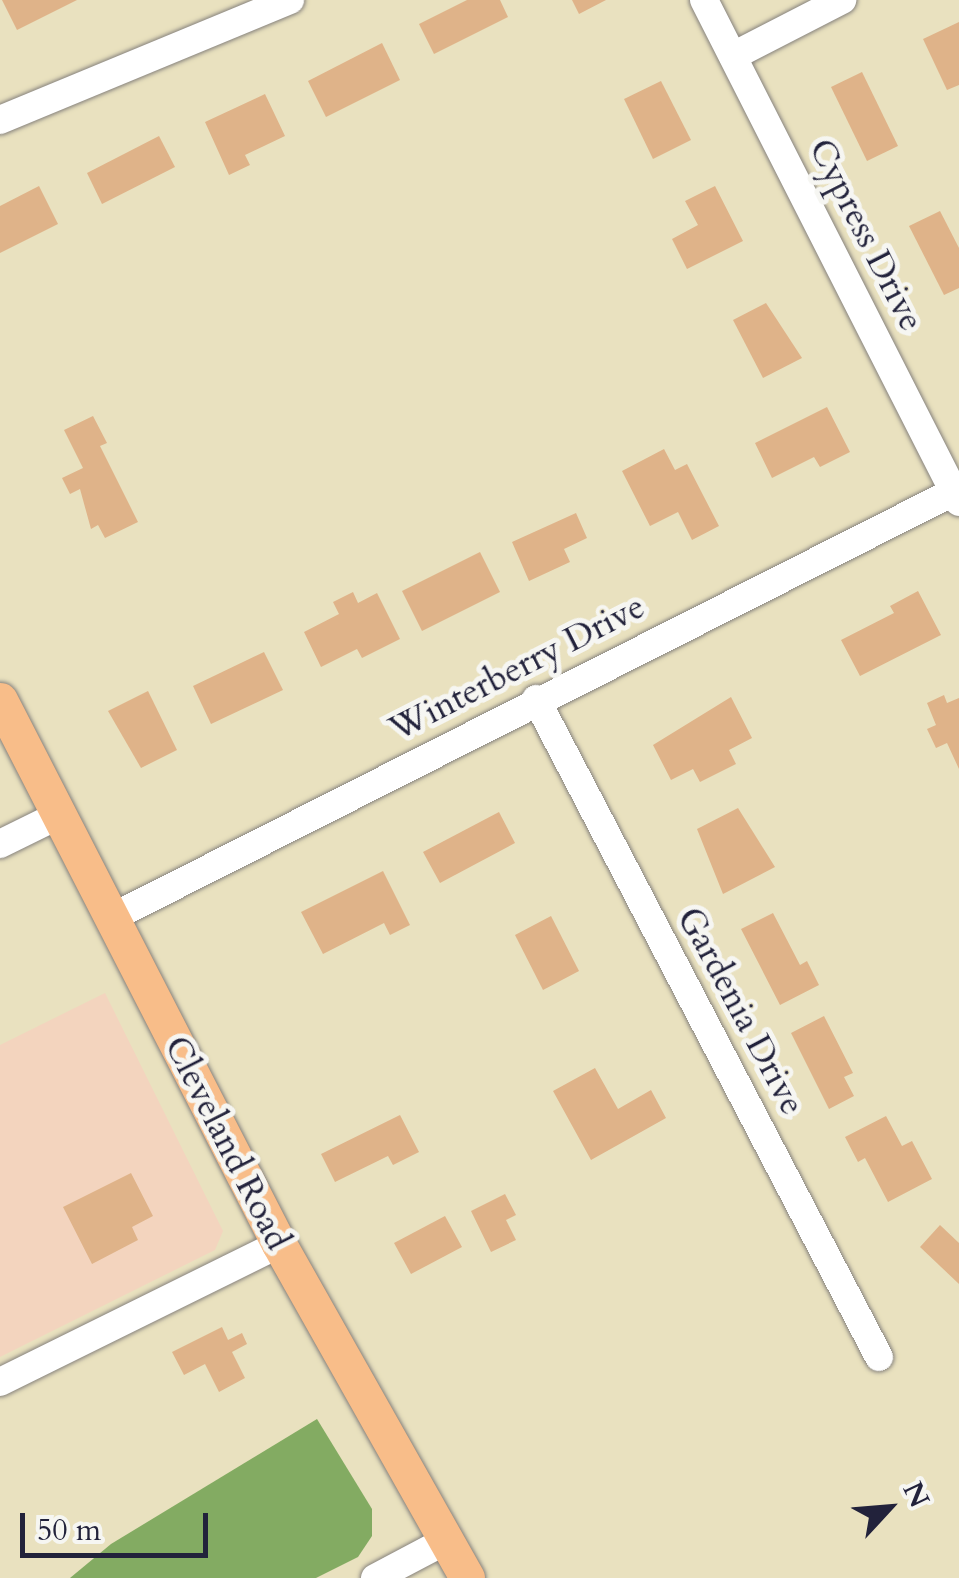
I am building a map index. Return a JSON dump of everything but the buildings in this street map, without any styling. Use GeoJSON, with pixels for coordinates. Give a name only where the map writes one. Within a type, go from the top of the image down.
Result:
{"type":"FeatureCollection","features":[{"type":"Feature","properties":{"kind":"main road","name":"Cleveland Road"},"geometry":{"type":"LineString","coordinates":[[0,700],[279,1244],[466,1578]]}},
{"type":"Feature","properties":{"kind":"street"},"geometry":{"type":"LineString","coordinates":[[0,120],[290,0]]}},
{"type":"Feature","properties":{"kind":"street","name":"Cypress Drive"},"geometry":{"type":"LineString","coordinates":[[704,0],[957,494]]}},
{"type":"Feature","properties":{"kind":"street"},"geometry":{"type":"LineString","coordinates":[[733,56],[842,0]]}},
{"type":"Feature","properties":{"kind":"street","name":"Winterberry Drive"},"geometry":{"type":"LineString","coordinates":[[111,918],[536,700],[957,494]]}},
{"type":"Feature","properties":{"kind":"street","name":"Gardenia Drive"},"geometry":{"type":"LineString","coordinates":[[536,700],[879,1357]]}},
{"type":"Feature","properties":{"kind":"street"},"geometry":{"type":"LineString","coordinates":[[0,844],[58,815]]}},
{"type":"Feature","properties":{"kind":"street"},"geometry":{"type":"LineString","coordinates":[[0,1382],[279,1244]]}},
{"type":"Feature","properties":{"kind":"street"},"geometry":{"type":"LineString","coordinates":[[374,1578],[445,1541]]}},
{"type":"Feature","properties":{"kind":"shaded area"},"geometry":{"type":"Polygon","coordinates":[[[105,993],[223,1231],[215,1250],[0,1357],[0,1045],[105,993]]]}},
{"type":"Feature","properties":{"kind":"green space"},"geometry":{"type":"Polygon","coordinates":[[[317,1419],[372,1509],[372,1536],[358,1557],[316,1578],[70,1578],[111,1544],[317,1419]]]}}]}
